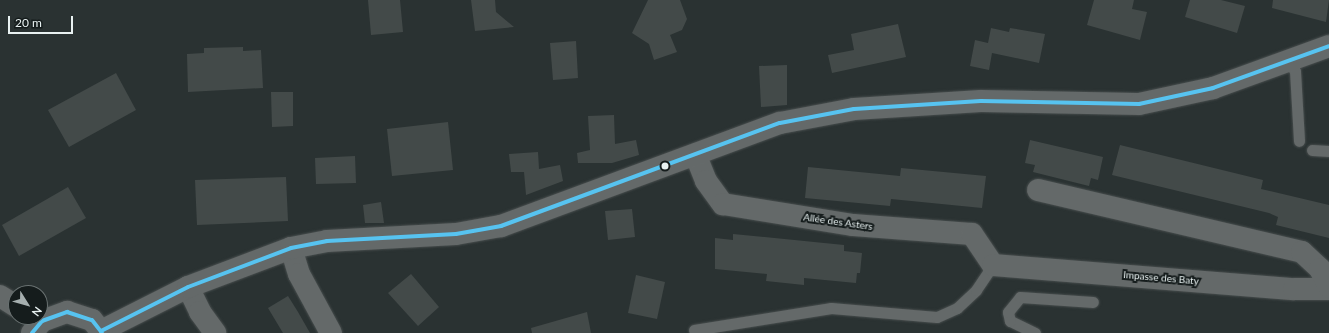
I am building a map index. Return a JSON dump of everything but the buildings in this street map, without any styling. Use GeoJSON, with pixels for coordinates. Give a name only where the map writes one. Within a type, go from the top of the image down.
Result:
{"type":"FeatureCollection","features":[{"type":"Feature","properties":{"kind":"street"},"geometry":{"type":"LineString","coordinates":[[48,319],[67,312],[92,320],[102,332],[188,287],[291,248],[327,241],[456,234],[502,226],[696,156],[780,123],[854,109],[981,101],[1139,104],[1213,88],[1329,46]]}},
{"type":"Feature","properties":{"kind":"street","name":"Allée des Asters"},"geometry":{"type":"LineString","coordinates":[[696,156],[706,181],[723,204],[853,226],[972,234],[993,265]]}},
{"type":"Feature","properties":{"kind":"street"},"geometry":{"type":"LineString","coordinates":[[1038,190],[1302,252],[1320,269],[1329,288]]}},
{"type":"Feature","properties":{"kind":"street"},"geometry":{"type":"LineString","coordinates":[[291,248],[299,274],[331,333]]}},
{"type":"Feature","properties":{"kind":"street","name":"Impasse des Baty"},"geometry":{"type":"LineString","coordinates":[[993,265],[1294,289],[1329,288]]}},
{"type":"Feature","properties":{"kind":"street"},"geometry":{"type":"LineString","coordinates":[[188,287],[200,312],[215,333]]}},
{"type":"Feature","properties":{"kind":"lane"},"geometry":{"type":"LineString","coordinates":[[1288,61],[1295,71],[1299,141]]}},
{"type":"Feature","properties":{"kind":"lane"},"geometry":{"type":"LineString","coordinates":[[1312,150],[1329,151]]}},
{"type":"Feature","properties":{"kind":"lane"},"geometry":{"type":"LineString","coordinates":[[694,330],[831,308],[937,317],[957,308],[976,290],[993,265]]}},
{"type":"Feature","properties":{"kind":"lane"},"geometry":{"type":"LineString","coordinates":[[1035,333],[1010,322],[1008,312],[1020,297],[1093,302]]}},
{"type":"Feature","properties":{"kind":"transit line"},"geometry":{"type":"LineString","coordinates":[[101,331],[188,287],[291,248],[327,241],[456,234],[501,226],[780,123],[854,109],[981,101],[1139,104],[1213,88],[1329,46]]}},
{"type":"Feature","properties":{"kind":"transit line"},"geometry":{"type":"LineString","coordinates":[[32,333],[42,321],[67,312],[92,320],[102,333]]}}]}
